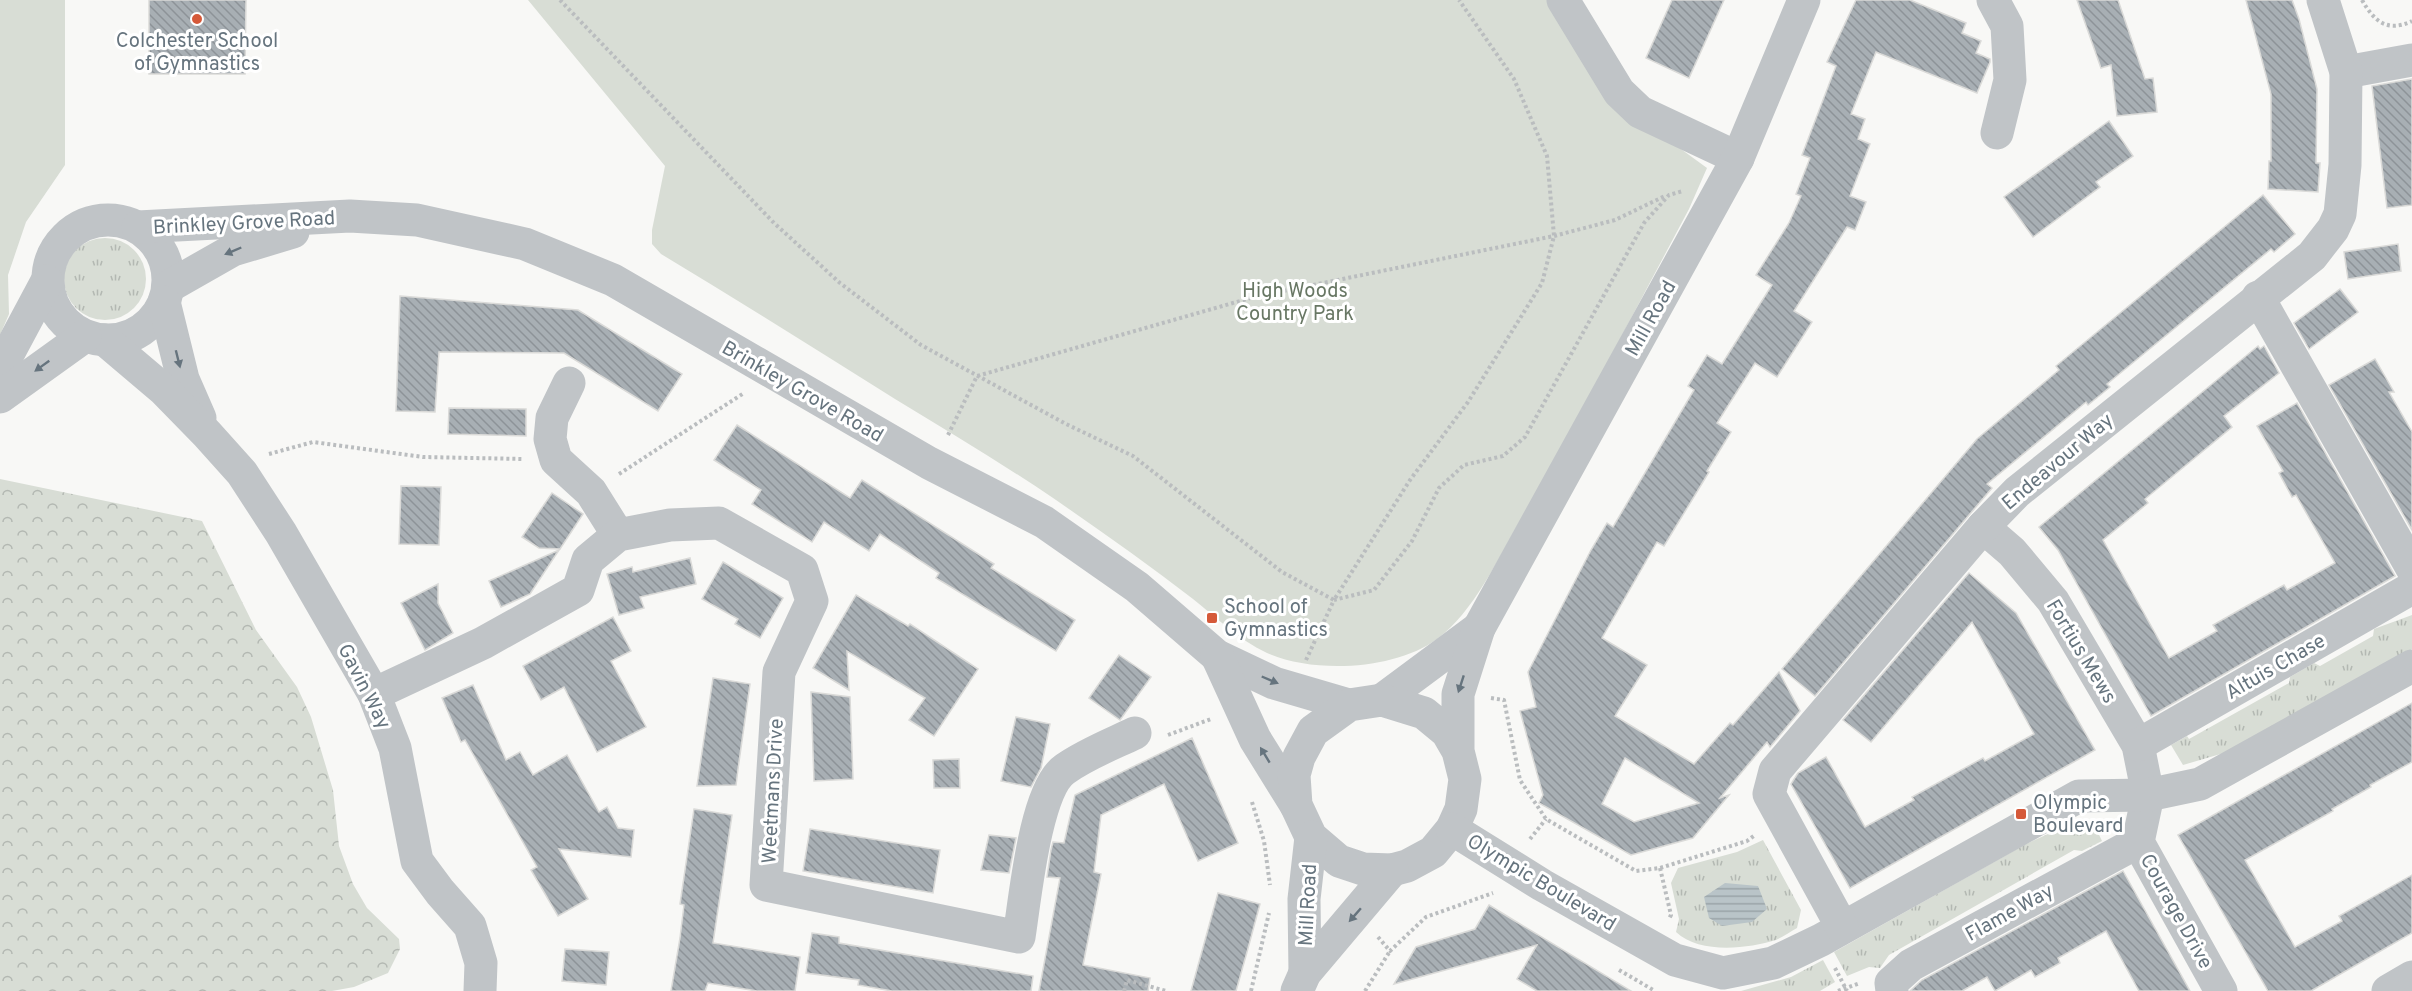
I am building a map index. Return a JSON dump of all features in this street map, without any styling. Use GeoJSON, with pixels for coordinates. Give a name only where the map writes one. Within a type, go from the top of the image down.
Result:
{"type":"FeatureCollection","features":[{"type":"Feature","properties":{"kind":"street"},"geometry":{"type":"LineString","coordinates":[[1563,0],[1619,92],[1640,112],[1738,158]]}},
{"type":"Feature","properties":{"kind":"street","name":"Mill Road"},"geometry":{"type":"LineString","coordinates":[[1458,751],[1447,732],[1424,713],[1382,700],[1349,705],[1314,731],[1299,757],[1294,776],[1296,805],[1311,837],[1339,861],[1363,869],[1392,870],[1407,866],[1433,852],[1452,829],[1461,809],[1465,779],[1458,751],[1458,694],[1479,628],[1738,158],[1804,0]]}},
{"type":"Feature","properties":{"kind":"street"},"geometry":{"type":"LineString","coordinates":[[1993,0],[2007,26],[2010,80],[1997,133]]}},
{"type":"Feature","properties":{"kind":"street","name":"Endeavour Way"},"geometry":{"type":"LineString","coordinates":[[1832,934],[1769,794],[1775,771],[1983,527],[2017,492],[2312,256],[2333,229],[2340,214],[2345,165],[2346,72],[2333,3]]}},
{"type":"Feature","properties":{"kind":"street"},"geometry":{"type":"LineString","coordinates":[[2346,72],[2412,60]]}},
{"type":"Feature","properties":{"kind":"street","name":"Brinkley Grove Road"},"geometry":{"type":"LineString","coordinates":[[138,227],[350,216],[417,220],[525,244],[613,280],[929,463],[1044,522],[1137,587],[1217,656],[1274,683],[1349,705]]}},
{"type":"Feature","properties":{"kind":"street","name":"Brinkley Grove Road"},"geometry":{"type":"LineString","coordinates":[[166,294],[233,250],[350,216]]}},
{"type":"Feature","properties":{"kind":"street"},"geometry":{"type":"LineString","coordinates":[[0,369],[47,281],[50,261],[60,242],[70,232],[88,222],[109,219],[138,227],[154,240],[164,259],[166,294],[153,320],[144,328],[126,338],[95,338],[67,325],[54,308],[47,281]]}},
{"type":"Feature","properties":{"kind":"street","name":"Gavin Way"},"geometry":{"type":"LineString","coordinates":[[166,294],[183,379],[207,434]]}},
{"type":"Feature","properties":{"kind":"street"},"geometry":{"type":"LineString","coordinates":[[2258,297],[2412,568]]}},
{"type":"Feature","properties":{"kind":"street"},"geometry":{"type":"LineString","coordinates":[[0,397],[95,338]]}},
{"type":"Feature","properties":{"kind":"street","name":"Gavin Way"},"geometry":{"type":"LineString","coordinates":[[95,338],[164,390],[207,434],[242,473],[281,532],[374,694],[395,748],[417,861],[470,926],[481,963],[480,991]]}},
{"type":"Feature","properties":{"kind":"street"},"geometry":{"type":"LineString","coordinates":[[569,382],[552,417],[553,449],[591,492],[618,536]]}},
{"type":"Feature","properties":{"kind":"street","name":"Weetmans Drive"},"geometry":{"type":"LineString","coordinates":[[374,694],[483,643],[578,590],[588,560],[618,536],[670,525],[719,523],[802,570],[812,601],[779,672],[766,885],[1019,936],[1035,835],[1043,802],[1063,770],[1135,733]]}},
{"type":"Feature","properties":{"kind":"street","name":"Fortius Mews"},"geometry":{"type":"LineString","coordinates":[[1983,527],[2012,552],[2053,601],[2138,745],[2148,795]]}},
{"type":"Feature","properties":{"kind":"street","name":"Altuis Chase"},"geometry":{"type":"LineString","coordinates":[[2138,745],[2412,588]]}},
{"type":"Feature","properties":{"kind":"street","name":"Mill Road"},"geometry":{"type":"LineString","coordinates":[[1382,700],[1479,628]]}},
{"type":"Feature","properties":{"kind":"street","name":"Brinkley Grove Road"},"geometry":{"type":"LineString","coordinates":[[1217,656],[1255,739],[1296,805]]}},
{"type":"Feature","properties":{"kind":"street","name":"Olympic Boulevard"},"geometry":{"type":"LineString","coordinates":[[1452,829],[1542,885],[1675,960],[1719,982],[1773,963],[1832,934],[2079,796],[2148,795],[2200,784],[2412,666]]}},
{"type":"Feature","properties":{"kind":"street","name":"Courage Drive"},"geometry":{"type":"LineString","coordinates":[[2148,795],[2138,842],[2221,991]]}},
{"type":"Feature","properties":{"kind":"street","name":"Mill Road"},"geometry":{"type":"LineString","coordinates":[[1301,982],[1304,899],[1311,837]]}},
{"type":"Feature","properties":{"kind":"street","name":"Flame Way"},"geometry":{"type":"LineString","coordinates":[[1892,991],[1891,983],[1911,965],[2138,842]]}},
{"type":"Feature","properties":{"kind":"street","name":"Mill Road"},"geometry":{"type":"LineString","coordinates":[[1301,982],[1392,870]]}},
{"type":"Feature","properties":{"kind":"street"},"geometry":{"type":"LineString","coordinates":[[2388,991],[2412,977]]}},
{"type":"Feature","properties":{"kind":"path"},"geometry":{"type":"LineString","coordinates":[[560,0],[774,224],[840,282],[921,345],[1066,424],[1133,456],[1282,572],[1334,600],[1374,590],[1412,541],[1439,488],[1464,465],[1503,456],[1525,436],[1644,223],[1669,195]]}},
{"type":"Feature","properties":{"kind":"path"},"geometry":{"type":"LineString","coordinates":[[1304,664],[1334,600],[1410,480],[1468,402],[1542,284],[1554,236],[1547,156],[1514,79],[1459,0]]}},
{"type":"Feature","properties":{"kind":"path"},"geometry":{"type":"LineString","coordinates":[[2362,0],[2369,13],[2378,22],[2393,25],[2412,21]]}},
{"type":"Feature","properties":{"kind":"path"},"geometry":{"type":"LineString","coordinates":[[941,442],[948,435],[977,376],[1254,297],[1554,236],[1615,220],[1669,195],[1689,189]]}},
{"type":"Feature","properties":{"kind":"path"},"geometry":{"type":"LineString","coordinates":[[591,492],[752,387]]}},
{"type":"Feature","properties":{"kind":"path"},"geometry":{"type":"LineString","coordinates":[[242,473],[272,452],[313,442],[423,457],[553,449]]}},
{"type":"Feature","properties":{"kind":"path"},"geometry":{"type":"LineString","coordinates":[[1458,694],[1504,700],[1520,780],[1546,819],[1636,871],[1660,868],[1747,841],[1762,829]]}},
{"type":"Feature","properties":{"kind":"path"},"geometry":{"type":"LineString","coordinates":[[1135,733],[1150,742],[1220,715]]}},
{"type":"Feature","properties":{"kind":"path"},"geometry":{"type":"LineString","coordinates":[[1251,799],[1264,841],[1272,899],[1251,991]]}},
{"type":"Feature","properties":{"kind":"path"},"geometry":{"type":"LineString","coordinates":[[1365,991],[1390,951],[1426,917],[1496,893]]}},
{"type":"Feature","properties":{"kind":"path"},"geometry":{"type":"LineString","coordinates":[[1272,899],[1304,899]]}},
{"type":"Feature","properties":{"kind":"path"},"geometry":{"type":"LineString","coordinates":[[1359,910],[1369,927],[1390,951]]}},
{"type":"Feature","properties":{"kind":"path"},"geometry":{"type":"LineString","coordinates":[[1832,934],[1846,991]]}},
{"type":"Feature","properties":{"kind":"path"},"geometry":{"type":"LineString","coordinates":[[1615,967],[1655,991]]}},
{"type":"Feature","properties":{"kind":"path"},"geometry":{"type":"LineString","coordinates":[[1124,991],[1127,980],[1166,991]]}},
{"type":"Feature","properties":{"kind":"green space"},"geometry":{"type":"Polygon","coordinates":[[[0,0],[65,0],[65,165],[26,222],[8,275],[9,314],[0,335],[0,0]]]}},
{"type":"Feature","properties":{"kind":"green space","name":"High Woods Country Park"},"geometry":{"type":"Polygon","coordinates":[[[528,0],[1550,0],[1630,112],[1707,168],[1689,209],[1564,442],[1494,567],[1462,615],[1437,639],[1399,657],[1354,666],[1307,664],[1286,660],[1247,642],[1160,574],[1036,487],[661,254],[652,244],[652,230],[665,166],[528,0]]]}},
{"type":"Feature","properties":{"kind":"green space"},"geometry":{"type":"Polygon","coordinates":[[[105,238],[121,241],[134,250],[143,263],[146,279],[143,295],[134,308],[121,317],[105,320],[89,317],[76,308],[67,295],[64,279],[67,263],[76,250],[89,241],[105,238]]]}},
{"type":"Feature","properties":{"kind":"green space"},"geometry":{"type":"Polygon","coordinates":[[[0,479],[202,521],[256,630],[297,687],[311,717],[333,790],[339,846],[353,884],[367,908],[399,939],[400,949],[388,973],[354,987],[332,991],[0,991],[0,479]]]}},
{"type":"Feature","properties":{"kind":"green space"},"geometry":{"type":"Polygon","coordinates":[[[2412,615],[2412,649],[2224,753],[2183,765],[2171,745],[2187,736],[2189,739],[2289,683],[2290,677],[2314,663],[2320,666],[2373,636],[2374,629],[2412,615]]]}},
{"type":"Feature","properties":{"kind":"green space"},"geometry":{"type":"Polygon","coordinates":[[[2092,820],[2102,841],[2082,851],[2074,850],[1889,955],[1880,968],[1869,967],[1847,976],[1834,952],[2026,844],[2059,829],[2092,820]]]}},
{"type":"Feature","properties":{"kind":"green space"},"geometry":{"type":"Polygon","coordinates":[[[1763,840],[1801,910],[1797,928],[1776,940],[1751,946],[1724,948],[1697,944],[1676,932],[1679,919],[1671,883],[1678,868],[1737,852],[1763,840]]]}},
{"type":"Feature","properties":{"kind":"green space"},"geometry":{"type":"Polygon","coordinates":[[[1823,960],[1835,982],[1820,991],[1741,991],[1791,977],[1823,960]]]}},
{"type":"Feature","properties":{"kind":"shaded area"},"geometry":{"type":"Polygon","coordinates":[[[1725,883],[1758,886],[1767,909],[1752,922],[1722,926],[1709,918],[1704,897],[1725,883]]]}},
{"type":"Feature","properties":{"kind":"building","name":"Colchester School of Gymnastics"},"geometry":{"type":"Polygon","coordinates":[[[149,0],[246,0],[245,74],[149,74],[149,0]]]}},
{"type":"Feature","properties":{"kind":"building"},"geometry":{"type":"Polygon","coordinates":[[[1672,0],[1724,0],[1689,78],[1646,58],[1672,0]]]}},
{"type":"Feature","properties":{"kind":"building"},"geometry":{"type":"Polygon","coordinates":[[[1856,0],[1910,0],[1966,23],[1962,33],[1981,41],[1976,53],[1990,59],[1977,93],[1876,52],[1851,114],[1865,119],[1858,139],[1870,144],[1850,196],[1866,202],[1855,230],[1847,227],[1794,311],[1812,322],[1777,377],[1755,363],[1717,423],[1731,432],[1707,471],[1709,472],[1664,546],[1657,542],[1602,638],[1647,665],[1615,716],[1694,764],[1730,723],[1733,725],[1779,672],[1800,711],[1770,747],[1767,742],[1720,798],[1729,795],[1693,838],[1631,855],[1539,803],[1543,795],[1520,711],[1536,707],[1528,672],[1591,550],[1607,523],[1613,527],[1694,390],[1688,386],[1707,355],[1722,364],[1772,285],[1756,275],[1789,223],[1801,196],[1796,194],[1810,158],[1802,155],[1836,66],[1827,62],[1856,0]],[[1625,758],[1602,804],[1634,822],[1699,803],[1625,758]]]}},
{"type":"Feature","properties":{"kind":"building"},"geometry":{"type":"Polygon","coordinates":[[[2077,0],[2118,0],[2145,79],[2153,78],[2157,112],[2117,116],[2111,65],[2101,68],[2077,0]]]}},
{"type":"Feature","properties":{"kind":"building"},"geometry":{"type":"Polygon","coordinates":[[[2246,0],[2292,0],[2317,89],[2316,163],[2320,163],[2318,192],[2268,189],[2269,161],[2271,161],[2271,94],[2246,0]]]}},
{"type":"Feature","properties":{"kind":"building"},"geometry":{"type":"Polygon","coordinates":[[[2412,79],[2412,205],[2387,208],[2372,86],[2412,79]]]}},
{"type":"Feature","properties":{"kind":"building"},"geometry":{"type":"Polygon","coordinates":[[[2109,121],[2133,156],[2096,182],[2100,187],[2033,237],[2004,197],[2109,121]]]}},
{"type":"Feature","properties":{"kind":"building"},"geometry":{"type":"Polygon","coordinates":[[[2263,195],[2295,234],[2274,252],[2271,249],[2107,384],[2110,387],[2088,405],[2086,402],[1987,484],[1992,488],[1815,696],[1782,669],[1977,439],[2059,370],[2056,366],[2263,195]]]}},
{"type":"Feature","properties":{"kind":"building"},"geometry":{"type":"Polygon","coordinates":[[[2398,244],[2401,271],[2348,279],[2344,252],[2398,244]]]}},
{"type":"Feature","properties":{"kind":"building"},"geometry":{"type":"Polygon","coordinates":[[[2340,289],[2358,312],[2309,349],[2294,323],[2340,289]]]}},
{"type":"Feature","properties":{"kind":"building"},"geometry":{"type":"Polygon","coordinates":[[[400,296],[578,310],[682,374],[658,411],[564,353],[439,352],[435,412],[396,411],[400,296]]]}},
{"type":"Feature","properties":{"kind":"building"},"geometry":{"type":"Polygon","coordinates":[[[2258,346],[2260,349],[2264,346],[2279,373],[2224,416],[2232,427],[2145,499],[2148,503],[2103,540],[2169,658],[2217,631],[2213,625],[2284,585],[2287,590],[2335,563],[2296,495],[2292,497],[2279,473],[2283,471],[2257,426],[2297,403],[2395,576],[2151,716],[2058,550],[2039,527],[2258,346]]]}},
{"type":"Feature","properties":{"kind":"building"},"geometry":{"type":"Polygon","coordinates":[[[2375,359],[2394,392],[2389,392],[2412,432],[2412,530],[2329,385],[2375,359]]]}},
{"type":"Feature","properties":{"kind":"building"},"geometry":{"type":"Polygon","coordinates":[[[449,408],[526,409],[526,436],[448,434],[449,408]]]}},
{"type":"Feature","properties":{"kind":"building"},"geometry":{"type":"Polygon","coordinates":[[[737,425],[850,498],[862,480],[994,564],[991,568],[1075,620],[1056,651],[936,578],[939,573],[880,534],[869,551],[824,522],[812,542],[752,504],[761,490],[714,460],[737,425]]]}},
{"type":"Feature","properties":{"kind":"building"},"geometry":{"type":"Polygon","coordinates":[[[401,486],[441,487],[439,545],[399,544],[401,486]]]}},
{"type":"Feature","properties":{"kind":"building"},"geometry":{"type":"Polygon","coordinates":[[[552,493],[583,514],[560,549],[539,548],[522,537],[552,493]]]}},
{"type":"Feature","properties":{"kind":"building"},"geometry":{"type":"Polygon","coordinates":[[[559,550],[530,594],[501,607],[489,581],[559,550]]]}},
{"type":"Feature","properties":{"kind":"building"},"geometry":{"type":"Polygon","coordinates":[[[690,558],[696,584],[640,597],[644,608],[619,615],[607,574],[632,567],[633,572],[690,558]]]}},
{"type":"Feature","properties":{"kind":"building"},"geometry":{"type":"Polygon","coordinates":[[[723,562],[783,598],[760,638],[735,624],[738,619],[702,599],[723,562]]]}},
{"type":"Feature","properties":{"kind":"building"},"geometry":{"type":"Polygon","coordinates":[[[1969,573],[2016,613],[2095,750],[1850,888],[1791,784],[1798,773],[1826,757],[1865,827],[1914,800],[1912,797],[1983,758],[1985,761],[2034,734],[1972,622],[1871,742],[1843,720],[1969,573]]]}},
{"type":"Feature","properties":{"kind":"building"},"geometry":{"type":"Polygon","coordinates":[[[438,584],[438,603],[453,633],[425,650],[401,603],[438,584]]]}},
{"type":"Feature","properties":{"kind":"building"},"geometry":{"type":"Polygon","coordinates":[[[856,595],[908,626],[910,624],[978,669],[934,736],[909,720],[925,698],[847,651],[849,690],[813,668],[856,595]]]}},
{"type":"Feature","properties":{"kind":"building"},"geometry":{"type":"Polygon","coordinates":[[[613,617],[631,651],[611,661],[646,727],[597,752],[564,687],[541,700],[523,666],[613,617]]]}},
{"type":"Feature","properties":{"kind":"building"},"geometry":{"type":"Polygon","coordinates":[[[1119,655],[1151,677],[1120,720],[1089,698],[1119,655]]]}},
{"type":"Feature","properties":{"kind":"building"},"geometry":{"type":"Polygon","coordinates":[[[713,678],[750,684],[736,785],[697,786],[713,678]]]}},
{"type":"Feature","properties":{"kind":"building"},"geometry":{"type":"Polygon","coordinates":[[[473,685],[506,760],[520,752],[533,775],[567,755],[599,812],[607,807],[618,828],[634,830],[631,857],[559,849],[588,899],[558,916],[531,870],[537,867],[465,740],[461,742],[442,698],[473,685]]]}},
{"type":"Feature","properties":{"kind":"building"},"geometry":{"type":"Polygon","coordinates":[[[811,692],[850,697],[853,779],[814,781],[811,692]]]}},
{"type":"Feature","properties":{"kind":"building"},"geometry":{"type":"Polygon","coordinates":[[[2412,703],[2412,762],[2370,785],[2371,787],[2332,809],[2333,811],[2245,860],[2295,947],[2342,921],[2339,916],[2412,875],[2412,933],[2311,991],[2268,991],[2178,835],[2412,703]]]}},
{"type":"Feature","properties":{"kind":"building"},"geometry":{"type":"Polygon","coordinates":[[[1016,717],[1050,724],[1041,768],[1031,787],[1001,781],[1016,717]]]}},
{"type":"Feature","properties":{"kind":"building"},"geometry":{"type":"Polygon","coordinates":[[[1192,738],[1238,843],[1198,861],[1164,784],[1101,815],[1094,872],[1101,874],[1083,965],[1150,978],[1148,991],[1039,991],[1060,878],[1047,877],[1051,850],[1053,842],[1064,843],[1075,795],[1192,738]]]}},
{"type":"Feature","properties":{"kind":"building"},"geometry":{"type":"Polygon","coordinates":[[[959,759],[960,788],[934,788],[933,760],[959,759]]]}},
{"type":"Feature","properties":{"kind":"building"},"geometry":{"type":"Polygon","coordinates":[[[694,809],[732,815],[713,943],[800,957],[795,991],[757,991],[708,983],[705,991],[671,991],[680,938],[684,905],[680,904],[694,809]]]}},
{"type":"Feature","properties":{"kind":"building"},"geometry":{"type":"Polygon","coordinates":[[[810,829],[940,850],[933,893],[803,871],[810,829]]]}},
{"type":"Feature","properties":{"kind":"building"},"geometry":{"type":"Polygon","coordinates":[[[989,835],[1016,838],[1009,873],[981,870],[989,835]]]}},
{"type":"Feature","properties":{"kind":"building"},"geometry":{"type":"Polygon","coordinates":[[[2123,871],[2190,991],[2139,991],[2106,931],[2058,958],[2060,963],[2035,977],[2031,970],[1995,991],[1987,977],[1962,991],[1910,991],[1922,980],[2123,871]]]}},
{"type":"Feature","properties":{"kind":"building"},"geometry":{"type":"Polygon","coordinates":[[[1218,893],[1260,904],[1247,952],[1236,991],[1191,991],[1218,893]]]}},
{"type":"Feature","properties":{"kind":"building"},"geometry":{"type":"Polygon","coordinates":[[[1489,905],[1631,991],[1537,991],[1517,979],[1537,945],[1394,984],[1416,947],[1475,929],[1489,905]]]}},
{"type":"Feature","properties":{"kind":"building"},"geometry":{"type":"Polygon","coordinates":[[[812,933],[839,937],[839,943],[1033,976],[1031,991],[892,991],[858,985],[859,980],[806,973],[812,933]]]}},
{"type":"Feature","properties":{"kind":"building"},"geometry":{"type":"Polygon","coordinates":[[[565,949],[609,952],[606,985],[562,981],[565,949]]]}},
{"type":"Feature","properties":{"kind":"place","name":"Colchester School of Gymnastics"},"geometry":{"type":"Point","coordinates":[197,19]}},
{"type":"Feature","properties":{"kind":"place","name":"School of Gymnastics"},"geometry":{"type":"Point","coordinates":[1212,618]}},
{"type":"Feature","properties":{"kind":"place","name":"Olympic Boulevard"},"geometry":{"type":"Point","coordinates":[2021,814]}}]}
